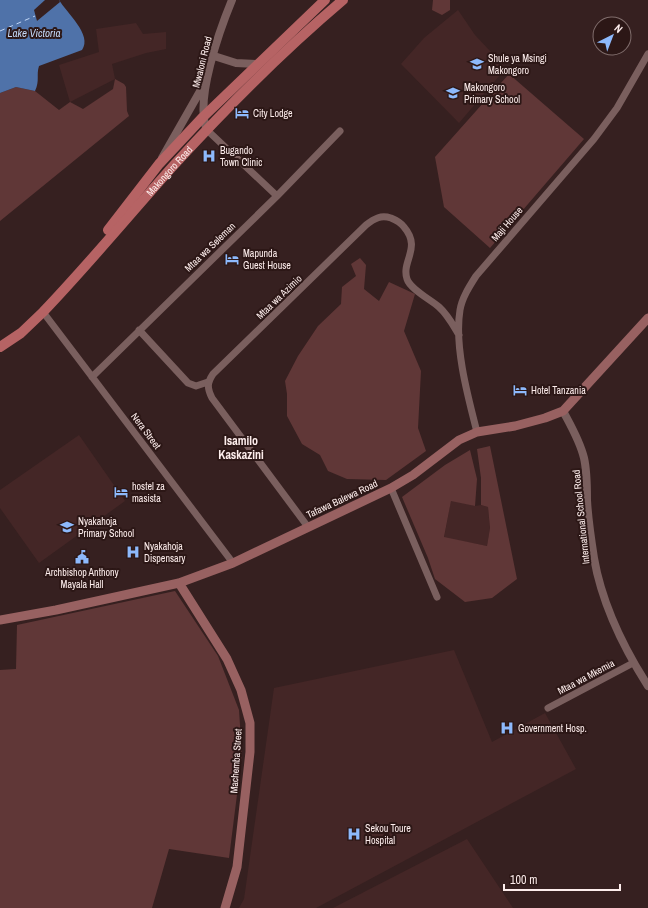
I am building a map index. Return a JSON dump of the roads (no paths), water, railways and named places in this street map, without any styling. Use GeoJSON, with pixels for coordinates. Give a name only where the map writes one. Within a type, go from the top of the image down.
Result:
{"type":"FeatureCollection","features":[{"type":"Feature","properties":{"kind":"main road","name":"Makongoro Road"},"geometry":{"type":"LineString","coordinates":[[0,339],[22,323],[60,285],[111,227],[159,164],[203,117],[325,0]]}},
{"type":"Feature","properties":{"kind":"main road","name":"Makongoro Road"},"geometry":{"type":"LineString","coordinates":[[0,347],[21,333],[43,312],[207,130],[292,46],[343,0]]}},
{"type":"Feature","properties":{"kind":"main road","name":"Tafawa Balewa Road"},"geometry":{"type":"LineString","coordinates":[[0,620],[56,610],[179,583],[233,563],[391,488],[414,475],[459,440],[477,432],[515,426],[545,418],[563,411],[648,318]]}},
{"type":"Feature","properties":{"kind":"main road","name":"Machemba Street"},"geometry":{"type":"LineString","coordinates":[[179,583],[227,659],[242,690],[250,723],[250,752],[237,867],[225,908]]}},
{"type":"Feature","properties":{"kind":"street","name":"Mwaloni Road"},"geometry":{"type":"LineString","coordinates":[[207,130],[203,117],[203,101],[207,80],[217,40],[232,0]]}},
{"type":"Feature","properties":{"kind":"street","name":"Maji House"},"geometry":{"type":"LineString","coordinates":[[477,432],[467,393],[459,335],[460,309],[467,291],[476,276],[594,139],[617,108],[648,54]]}},
{"type":"Feature","properties":{"kind":"street"},"geometry":{"type":"LineString","coordinates":[[214,56],[236,63],[257,64]]}},
{"type":"Feature","properties":{"kind":"street"},"geometry":{"type":"LineString","coordinates":[[159,164],[169,144],[207,80]]}},
{"type":"Feature","properties":{"kind":"street"},"geometry":{"type":"LineString","coordinates":[[207,130],[277,196]]}},
{"type":"Feature","properties":{"kind":"street","name":"Mtaa wa Seleman"},"geometry":{"type":"LineString","coordinates":[[92,377],[277,196],[340,132]]}},
{"type":"Feature","properties":{"kind":"street","name":"Mtaa wa Azimio"},"geometry":{"type":"LineString","coordinates":[[208,382],[213,374],[366,225],[373,219],[379,217],[394,219],[409,232],[412,242],[406,270],[407,280],[413,287],[440,308],[450,320],[459,335]]}},
{"type":"Feature","properties":{"kind":"street","name":"Nera Street"},"geometry":{"type":"LineString","coordinates":[[43,312],[233,563]]}},
{"type":"Feature","properties":{"kind":"street"},"geometry":{"type":"LineString","coordinates":[[139,330],[188,383],[196,386],[208,382],[208,390],[212,398],[308,527]]}},
{"type":"Feature","properties":{"kind":"street","name":"International School Road"},"geometry":{"type":"LineString","coordinates":[[563,411],[577,437],[584,458],[594,559],[604,598],[617,632],[633,663],[648,686]]}},
{"type":"Feature","properties":{"kind":"street"},"geometry":{"type":"LineString","coordinates":[[391,488],[437,597]]}},
{"type":"Feature","properties":{"kind":"street","name":"Mtaa wa Mkemia"},"geometry":{"type":"LineString","coordinates":[[548,708],[633,663]]}},
{"type":"Feature","properties":{"kind":"water","name":"Lake Victoria"},"geometry":{"type":"Polygon","coordinates":[[[0,0],[59,0],[77,24],[84,38],[82,50],[39,66],[35,91],[16,87],[0,93],[0,0]]]}},
{"type":"Feature","properties":{"kind":"place","name":"Shule ya Msingi Makongoro"},"geometry":{"type":"Point","coordinates":[477,64]}},
{"type":"Feature","properties":{"kind":"place","name":"Makongoro Primary School"},"geometry":{"type":"Point","coordinates":[453,93]}},
{"type":"Feature","properties":{"kind":"place","name":"City Lodge"},"geometry":{"type":"Point","coordinates":[242,113]}},
{"type":"Feature","properties":{"kind":"place","name":"Bugando Town Clinic"},"geometry":{"type":"Point","coordinates":[209,156]}},
{"type":"Feature","properties":{"kind":"place","name":"Mapunda Guest House"},"geometry":{"type":"Point","coordinates":[232,259]}},
{"type":"Feature","properties":{"kind":"place","name":"Hotel Tanzania"},"geometry":{"type":"Point","coordinates":[520,390]}},
{"type":"Feature","properties":{"kind":"place","name":"hostel za masista"},"geometry":{"type":"Point","coordinates":[121,492]}},
{"type":"Feature","properties":{"kind":"place","name":"Nyakahoja Primary School"},"geometry":{"type":"Point","coordinates":[67,527]}},
{"type":"Feature","properties":{"kind":"place","name":"Nyakahoja Dispensary"},"geometry":{"type":"Point","coordinates":[133,552]}},
{"type":"Feature","properties":{"kind":"place","name":"Archbishop Anthony Mayala Hall"},"geometry":{"type":"Point","coordinates":[82,557]}},
{"type":"Feature","properties":{"kind":"place","name":"Government Hosp."},"geometry":{"type":"Point","coordinates":[507,728]}},
{"type":"Feature","properties":{"kind":"place","name":"Sekou Toure Hospital"},"geometry":{"type":"Point","coordinates":[354,834]}},
{"type":"Feature","properties":{"kind":"district","name":"Isamilo Kaskazini"},"geometry":{"type":"Point","coordinates":[241,448]}}]}
